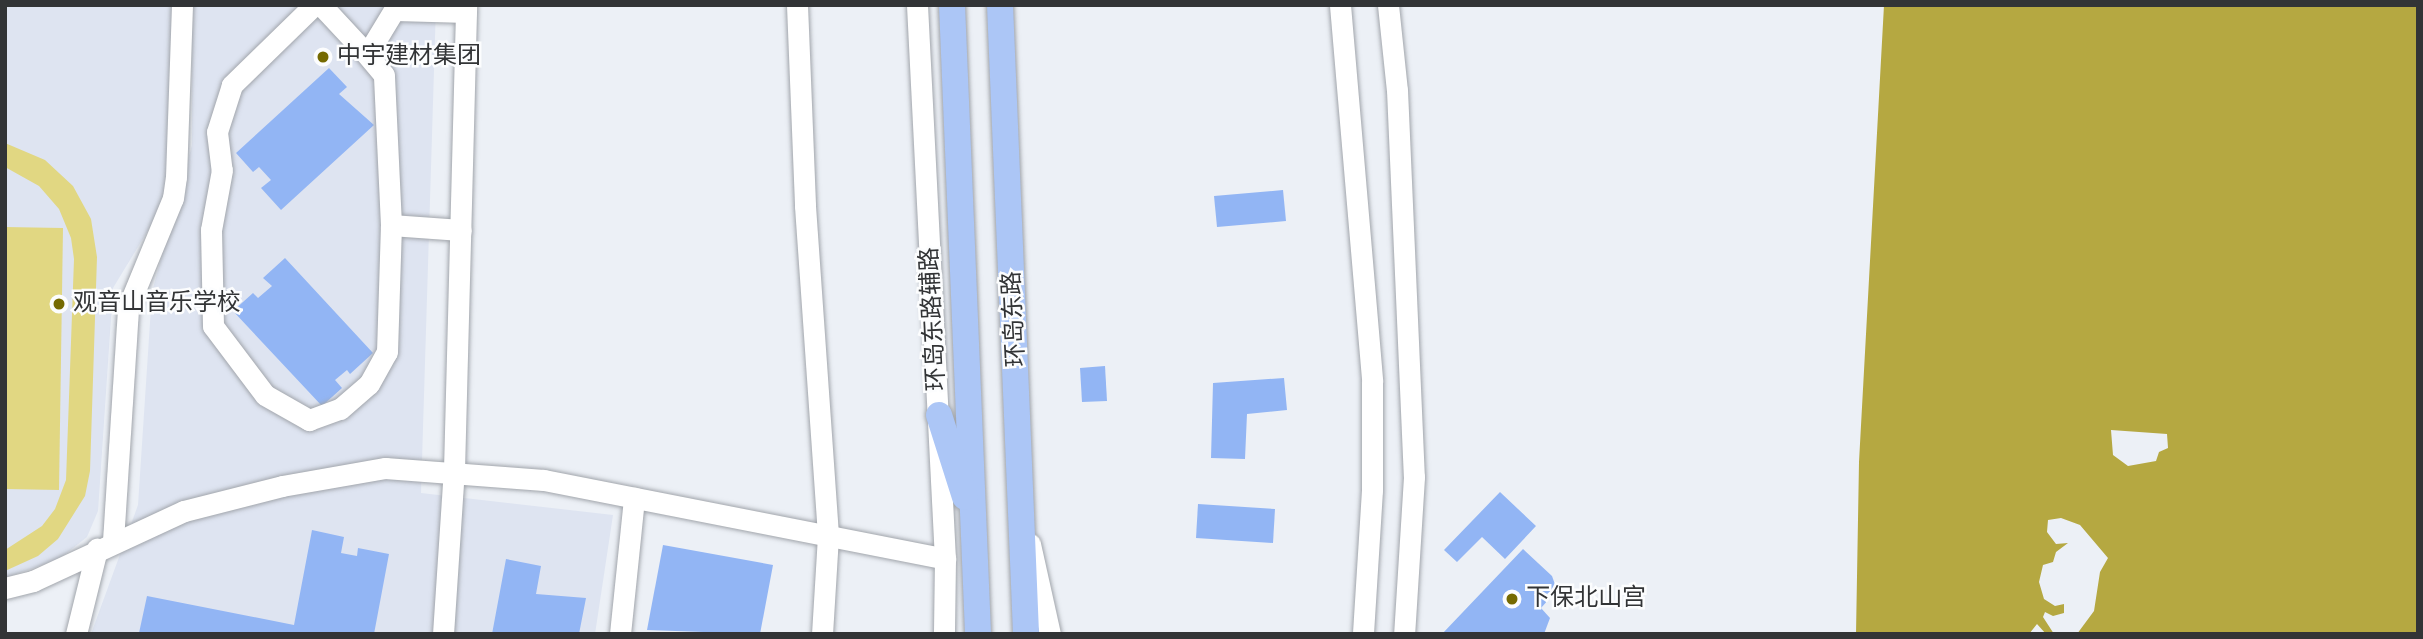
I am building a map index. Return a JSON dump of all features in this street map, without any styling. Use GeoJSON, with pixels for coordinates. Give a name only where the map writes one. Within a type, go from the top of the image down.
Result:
{"type":"FeatureCollection","features":[{"type":"Feature","properties":{"kind":"main road","name":"环岛东路"},"geometry":{"type":"LineString","coordinates":[[952,5],[978,634]]}},
{"type":"Feature","properties":{"kind":"main road","name":"环岛东路"},"geometry":{"type":"LineString","coordinates":[[1000,5],[1024,519],[1026,634]]}},
{"type":"Feature","properties":{"kind":"main road"},"geometry":{"type":"LineString","coordinates":[[939,415],[975,528]]}},
{"type":"Feature","properties":{"kind":"street"},"geometry":{"type":"LineString","coordinates":[[76,634],[105,545],[128,307],[141,266],[166,216],[176,177],[182,5]]}},
{"type":"Feature","properties":{"kind":"street"},"geometry":{"type":"LineString","coordinates":[[314,5],[232,85],[217,132],[222,170],[211,230],[213,326],[265,395],[309,420],[340,410],[369,384],[387,352],[391,225],[384,75],[321,5]]}},
{"type":"Feature","properties":{"kind":"street"},"geometry":{"type":"LineString","coordinates":[[797,5],[828,536],[822,634]]}},
{"type":"Feature","properties":{"kind":"street","name":"环岛东路辅路"},"geometry":{"type":"LineString","coordinates":[[917,5],[939,415],[945,559],[944,634]]}},
{"type":"Feature","properties":{"kind":"street"},"geometry":{"type":"LineString","coordinates":[[1340,5],[1372,382],[1372,490],[1363,634]]}},
{"type":"Feature","properties":{"kind":"street"},"geometry":{"type":"LineString","coordinates":[[1388,5],[1396,90],[1414,477],[1404,634]]}},
{"type":"Feature","properties":{"kind":"street"},"geometry":{"type":"LineString","coordinates":[[361,48],[371,48],[397,8],[466,9],[454,470],[443,634]]}},
{"type":"Feature","properties":{"kind":"street"},"geometry":{"type":"LineString","coordinates":[[391,225],[461,230]]}},
{"type":"Feature","properties":{"kind":"street"},"geometry":{"type":"LineString","coordinates":[[5,588],[33,581],[105,545],[184,511],[282,486],[385,468],[454,470],[544,480],[945,559]]}},
{"type":"Feature","properties":{"kind":"street"},"geometry":{"type":"LineString","coordinates":[[620,634],[634,498]]}},
{"type":"Feature","properties":{"kind":"street"},"geometry":{"type":"LineString","coordinates":[[1024,519],[1051,634]]}},
{"type":"Feature","properties":{"kind":"shaded area","name":"观音山音乐学校"},"geometry":{"type":"Polygon","coordinates":[[[5,5],[172,5],[169,171],[161,209],[113,288],[98,511],[87,537],[59,559],[5,578],[5,5]]]}},
{"type":"Feature","properties":{"kind":"shaded area"},"geometry":{"type":"Polygon","coordinates":[[[192,5],[436,5],[421,493],[613,515],[595,634],[91,634],[138,505],[152,292],[192,145],[192,5]]]}},
{"type":"Feature","properties":{"kind":"shaded area"},"geometry":{"type":"Polygon","coordinates":[[[1884,5],[2418,5],[2418,634],[2077,634],[2094,611],[2100,572],[2108,558],[2080,525],[2061,518],[2048,520],[2047,532],[2056,544],[2068,543],[2056,552],[2053,562],[2043,565],[2039,582],[2044,599],[2055,606],[2064,604],[2064,613],[2053,616],[2045,612],[2043,617],[2054,634],[2046,634],[2037,624],[2029,634],[1856,634],[1859,462],[1884,5]],[[2111,430],[2113,455],[2128,466],[2156,461],[2159,452],[2168,448],[2167,434],[2111,430]]]}},
{"type":"Feature","properties":{"kind":"shaded area"},"geometry":{"type":"Polygon","coordinates":[[[5,143],[45,160],[73,186],[91,219],[97,257],[90,471],[85,496],[58,539],[38,556],[5,571],[5,550],[42,526],[55,509],[66,480],[74,259],[71,238],[59,209],[39,186],[5,167],[5,143]]]}},
{"type":"Feature","properties":{"kind":"shaded area"},"geometry":{"type":"Polygon","coordinates":[[[5,227],[63,228],[59,490],[5,489],[5,227]]]}},
{"type":"Feature","properties":{"kind":"building"},"geometry":{"type":"Polygon","coordinates":[[[329,68],[347,87],[339,94],[374,125],[281,210],[261,188],[271,180],[259,167],[253,172],[236,153],[329,68]]]}},
{"type":"Feature","properties":{"kind":"building"},"geometry":{"type":"Polygon","coordinates":[[[1283,190],[1286,221],[1217,227],[1214,196],[1283,190]]]}},
{"type":"Feature","properties":{"kind":"building"},"geometry":{"type":"Polygon","coordinates":[[[285,258],[373,353],[350,374],[347,370],[335,380],[342,388],[322,406],[233,311],[253,293],[258,298],[272,286],[263,278],[285,258]]]}},
{"type":"Feature","properties":{"kind":"building"},"geometry":{"type":"Polygon","coordinates":[[[1105,366],[1107,401],[1082,402],[1080,368],[1105,366]]]}},
{"type":"Feature","properties":{"kind":"building"},"geometry":{"type":"Polygon","coordinates":[[[1284,378],[1287,410],[1247,414],[1245,459],[1211,458],[1213,383],[1284,378]]]}},
{"type":"Feature","properties":{"kind":"building"},"geometry":{"type":"Polygon","coordinates":[[[1500,492],[1536,526],[1505,559],[1482,537],[1457,562],[1444,550],[1500,492]]]}},
{"type":"Feature","properties":{"kind":"building"},"geometry":{"type":"Polygon","coordinates":[[[1198,504],[1275,509],[1273,543],[1196,538],[1198,504]]]}},
{"type":"Feature","properties":{"kind":"building"},"geometry":{"type":"Polygon","coordinates":[[[312,530],[344,537],[341,553],[357,556],[358,548],[389,554],[374,634],[139,633],[147,596],[294,625],[312,530]]]}},
{"type":"Feature","properties":{"kind":"building"},"geometry":{"type":"Polygon","coordinates":[[[663,545],[773,565],[760,634],[647,630],[663,545]]]}},
{"type":"Feature","properties":{"kind":"building","name":"下保北山宫"},"geometry":{"type":"Polygon","coordinates":[[[1523,549],[1552,576],[1557,590],[1541,608],[1550,618],[1544,634],[1442,634],[1523,549]]]}},
{"type":"Feature","properties":{"kind":"building"},"geometry":{"type":"Polygon","coordinates":[[[506,559],[541,566],[536,594],[586,598],[579,634],[492,634],[506,559]]]}},
{"type":"Feature","properties":{"kind":"place","name":"中宇建材集团"},"geometry":{"type":"Point","coordinates":[323,57]}},
{"type":"Feature","properties":{"kind":"place","name":"观音山音乐学校"},"geometry":{"type":"Point","coordinates":[59,304]}},
{"type":"Feature","properties":{"kind":"place","name":"下保北山宫"},"geometry":{"type":"Point","coordinates":[1512,599]}}]}
